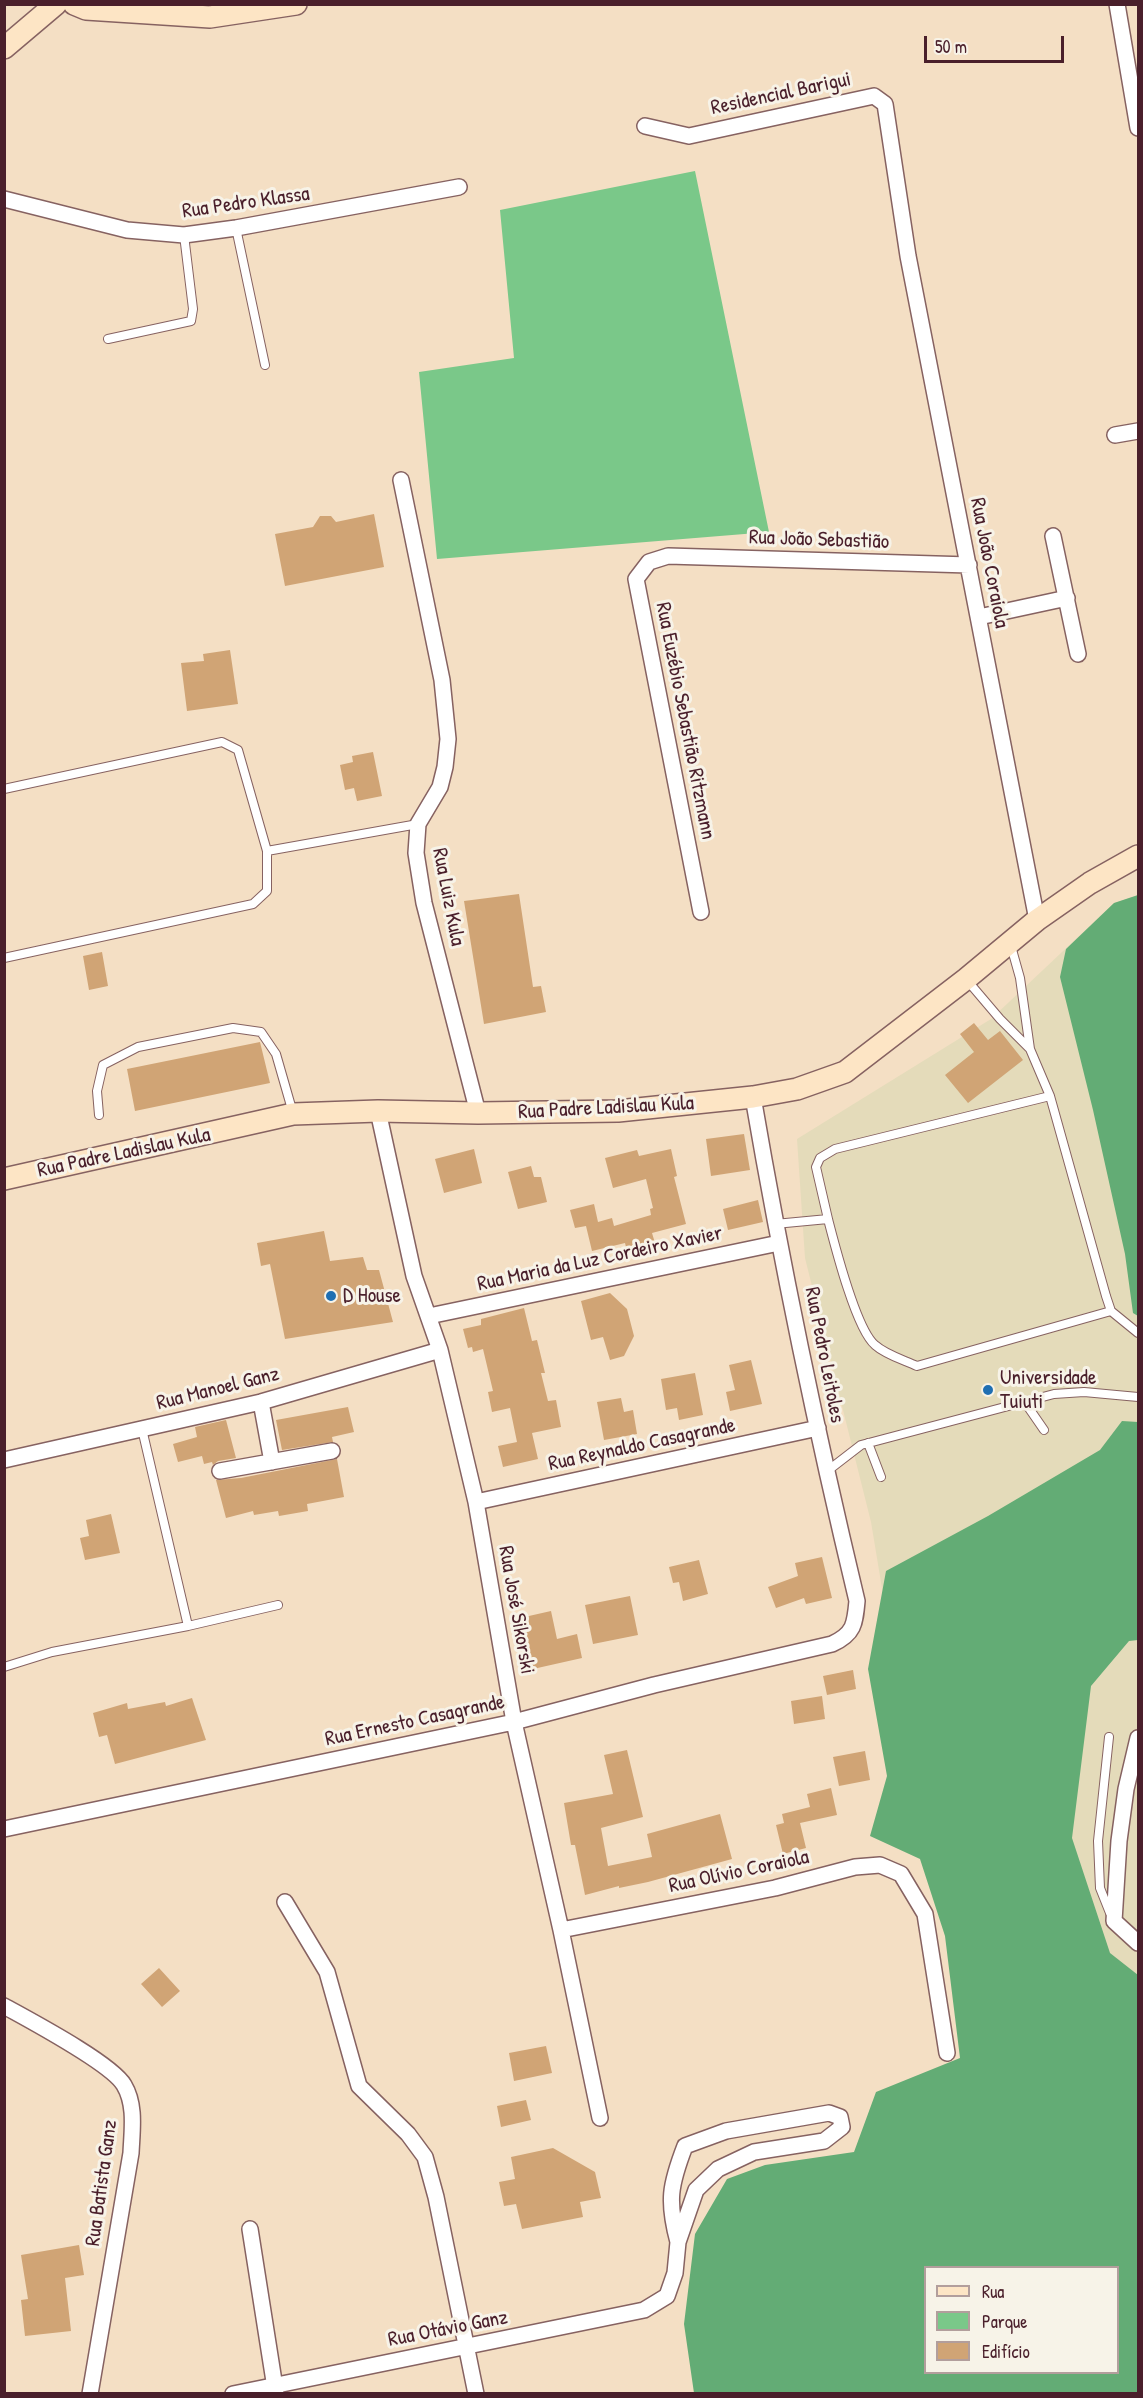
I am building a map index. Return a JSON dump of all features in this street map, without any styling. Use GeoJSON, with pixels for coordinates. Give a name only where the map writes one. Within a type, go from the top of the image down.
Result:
{"type":"FeatureCollection","features":[{"type":"Feature","properties":{"kind":"street"},"geometry":{"type":"LineString","coordinates":[[4,48],[56,4]]}},
{"type":"Feature","properties":{"kind":"street"},"geometry":{"type":"LineString","coordinates":[[74,4],[86,9],[210,17],[296,4]]}},
{"type":"Feature","properties":{"kind":"street"},"geometry":{"type":"LineString","coordinates":[[1117,4],[1138,128]]}},
{"type":"Feature","properties":{"kind":"street","name":"Residencial Barigui"},"geometry":{"type":"LineString","coordinates":[[645,126],[689,136],[874,96],[885,104],[902,214]]}},
{"type":"Feature","properties":{"kind":"street","name":"Rua Pedro Klassa"},"geometry":{"type":"LineString","coordinates":[[4,199],[127,230],[184,235],[236,228],[459,187]]}},
{"type":"Feature","properties":{"kind":"street","name":"Rua João Coraiola"},"geometry":{"type":"LineString","coordinates":[[902,214],[1037,920]]}},
{"type":"Feature","properties":{"kind":"street"},"geometry":{"type":"LineString","coordinates":[[1115,435],[1138,431]]}},
{"type":"Feature","properties":{"kind":"street","name":"Rua Luiz Kula"},"geometry":{"type":"LineString","coordinates":[[401,480],[442,680],[448,739],[440,787],[418,824],[416,853],[424,903],[478,1113]]}},
{"type":"Feature","properties":{"kind":"street"},"geometry":{"type":"LineString","coordinates":[[1053,536],[1078,654]]}},
{"type":"Feature","properties":{"kind":"street","name":"Rua João Sebastião"},"geometry":{"type":"LineString","coordinates":[[668,556],[969,566]]}},
{"type":"Feature","properties":{"kind":"street","name":"Rua Euzébio Sebastião Ritzmann"},"geometry":{"type":"LineString","coordinates":[[668,556],[648,562],[636,579],[701,912]]}},
{"type":"Feature","properties":{"kind":"street"},"geometry":{"type":"LineString","coordinates":[[979,617],[1067,598]]}},
{"type":"Feature","properties":{"kind":"street","name":"Rua Padre Ladislau Kula"},"geometry":{"type":"LineString","coordinates":[[4,1179],[293,1114],[378,1111],[618,1112],[753,1097],[797,1089],[845,1072],[966,979],[1037,920],[1090,883],[1138,856]]}},
{"type":"Feature","properties":{"kind":"street","name":"Rua Pedro Leitoles"},"geometry":{"type":"LineString","coordinates":[[753,1097],[775,1224],[826,1472],[857,1601],[856,1620]]}},
{"type":"Feature","properties":{"kind":"street","name":"Rua José Sikorski"},"geometry":{"type":"LineString","coordinates":[[378,1111],[414,1276],[440,1350],[476,1502],[514,1722],[600,2118]]}},
{"type":"Feature","properties":{"kind":"street","name":"Rua Maria da Luz Cordeiro Xavier"},"geometry":{"type":"LineString","coordinates":[[429,1316],[779,1243]]}},
{"type":"Feature","properties":{"kind":"street","name":"Rua Manoel Ganz"},"geometry":{"type":"LineString","coordinates":[[4,1460],[261,1402],[440,1350]]}},
{"type":"Feature","properties":{"kind":"street"},"geometry":{"type":"LineString","coordinates":[[261,1402],[272,1462]]}},
{"type":"Feature","properties":{"kind":"street","name":"Rua Reynaldo Casagrande"},"geometry":{"type":"LineString","coordinates":[[476,1502],[818,1428]]}},
{"type":"Feature","properties":{"kind":"street"},"geometry":{"type":"LineString","coordinates":[[220,1471],[332,1451]]}},
{"type":"Feature","properties":{"kind":"street","name":"Rua Ernesto Casagrande"},"geometry":{"type":"LineString","coordinates":[[4,1829],[514,1722],[654,1685],[832,1644],[847,1637],[856,1620]]}},
{"type":"Feature","properties":{"kind":"street"},"geometry":{"type":"LineString","coordinates":[[1138,1738],[1126,1789],[1120,1831],[1114,1922],[1138,1943]]}},
{"type":"Feature","properties":{"kind":"street","name":"Rua Olívio Coraiola"},"geometry":{"type":"LineString","coordinates":[[561,1930],[775,1888],[855,1867],[880,1865],[901,1874],[925,1914],[947,2053]]}},
{"type":"Feature","properties":{"kind":"street"},"geometry":{"type":"LineString","coordinates":[[285,1902],[327,1972],[359,2086],[408,2134],[425,2157],[436,2197],[476,2394]]}},
{"type":"Feature","properties":{"kind":"street","name":"Rua Batista Ganz"},"geometry":{"type":"LineString","coordinates":[[4,2006],[100,2063],[123,2084],[133,2114],[131,2152],[90,2394]]}},
{"type":"Feature","properties":{"kind":"street"},"geometry":{"type":"LineString","coordinates":[[829,2112],[840,2117],[842,2127],[824,2141],[754,2152],[718,2169],[696,2190],[678,2242],[670,2212],[672,2179],[685,2146],[726,2131],[747,2127],[829,2112]]}},
{"type":"Feature","properties":{"kind":"street"},"geometry":{"type":"LineString","coordinates":[[250,2229],[275,2389]]}},
{"type":"Feature","properties":{"kind":"street","name":"Rua Otávio Ganz"},"geometry":{"type":"LineString","coordinates":[[233,2394],[275,2389],[644,2310],[667,2296],[675,2273],[678,2242]]}},
{"type":"Feature","properties":{"kind":"lane"},"geometry":{"type":"LineString","coordinates":[[236,228],[266,365]]}},
{"type":"Feature","properties":{"kind":"lane"},"geometry":{"type":"LineString","coordinates":[[108,339],[191,321],[193,309],[184,235]]}},
{"type":"Feature","properties":{"kind":"lane"},"geometry":{"type":"LineString","coordinates":[[4,789],[222,742],[238,750],[267,851],[267,891],[253,904],[4,958]]}},
{"type":"Feature","properties":{"kind":"lane"},"geometry":{"type":"LineString","coordinates":[[267,851],[418,824]]}},
{"type":"Feature","properties":{"kind":"lane"},"geometry":{"type":"LineString","coordinates":[[1010,943],[1020,978],[1030,1049],[1050,1096],[1111,1311],[1138,1333]]}},
{"type":"Feature","properties":{"kind":"lane"},"geometry":{"type":"LineString","coordinates":[[966,979],[1000,1019],[1030,1049]]}},
{"type":"Feature","properties":{"kind":"lane"},"geometry":{"type":"LineString","coordinates":[[99,1115],[97,1091],[103,1065],[138,1047],[233,1028],[261,1032],[276,1054],[293,1114]]}},
{"type":"Feature","properties":{"kind":"lane"},"geometry":{"type":"LineString","coordinates":[[1050,1096],[835,1149],[820,1158],[816,1167],[828,1219],[857,1316],[867,1336],[876,1347],[917,1366],[1111,1311]]}},
{"type":"Feature","properties":{"kind":"lane"},"geometry":{"type":"LineString","coordinates":[[775,1224],[828,1219]]}},
{"type":"Feature","properties":{"kind":"lane"},"geometry":{"type":"LineString","coordinates":[[826,1472],[861,1445],[1024,1401],[1054,1394],[1084,1392],[1138,1396]]}},
{"type":"Feature","properties":{"kind":"lane"},"geometry":{"type":"LineString","coordinates":[[1024,1401],[1044,1430]]}},
{"type":"Feature","properties":{"kind":"lane"},"geometry":{"type":"LineString","coordinates":[[142,1429],[188,1626]]}},
{"type":"Feature","properties":{"kind":"lane"},"geometry":{"type":"LineString","coordinates":[[868,1443],[881,1477]]}},
{"type":"Feature","properties":{"kind":"lane"},"geometry":{"type":"LineString","coordinates":[[4,1667],[52,1652],[188,1626],[278,1605]]}},
{"type":"Feature","properties":{"kind":"lane"},"geometry":{"type":"LineString","coordinates":[[1109,1737],[1098,1841],[1100,1888],[1114,1922]]}},
{"type":"Feature","properties":{"kind":"shaded area","name":"Universidade Tuiuti"},"geometry":{"type":"Polygon","coordinates":[[[1138,895],[1138,2062],[905,1727],[871,1522],[805,1258],[797,1139],[991,1019],[1114,903],[1138,895]]]}},
{"type":"Feature","properties":{"kind":"green space"},"geometry":{"type":"Polygon","coordinates":[[[695,171],[769,532],[437,559],[419,372],[514,358],[500,210],[695,171]]]}},
{"type":"Feature","properties":{"kind":"green space"},"geometry":{"type":"Polygon","coordinates":[[[1138,895],[1138,1316],[1133,1313],[1125,1254],[1060,977],[1066,949],[1114,903],[1138,895]]]}},
{"type":"Feature","properties":{"kind":"green space"},"geometry":{"type":"Polygon","coordinates":[[[1122,1421],[1138,1422],[1138,1640],[1129,1641],[1091,1686],[1072,1838],[1110,1953],[1138,1975],[1138,2393],[694,2393],[684,2324],[695,2234],[727,2179],[765,2165],[854,2152],[876,2092],[960,2058],[945,1936],[920,1859],[870,1836],[887,1776],[868,1669],[886,1571],[988,1516],[1100,1450],[1122,1421]]]}},
{"type":"Feature","properties":{"kind":"building"},"geometry":{"type":"Polygon","coordinates":[[[374,514],[384,567],[285,586],[275,534],[313,527],[320,516],[331,516],[336,522],[374,514]]]}},
{"type":"Feature","properties":{"kind":"building"},"geometry":{"type":"Polygon","coordinates":[[[230,650],[238,704],[187,711],[181,663],[204,661],[203,654],[230,650]]]}},
{"type":"Feature","properties":{"kind":"building"},"geometry":{"type":"Polygon","coordinates":[[[373,752],[382,796],[357,801],[354,788],[345,790],[340,765],[353,762],[352,756],[373,752]]]}},
{"type":"Feature","properties":{"kind":"building"},"geometry":{"type":"Polygon","coordinates":[[[519,894],[533,987],[541,986],[546,1012],[484,1024],[464,901],[519,894]]]}},
{"type":"Feature","properties":{"kind":"building"},"geometry":{"type":"Polygon","coordinates":[[[102,952],[108,986],[89,990],[83,956],[102,952]]]}},
{"type":"Feature","properties":{"kind":"building"},"geometry":{"type":"Polygon","coordinates":[[[974,1023],[988,1040],[1000,1031],[1023,1060],[968,1103],[945,1075],[974,1052],[960,1034],[974,1023]]]}},
{"type":"Feature","properties":{"kind":"building"},"geometry":{"type":"Polygon","coordinates":[[[260,1042],[270,1083],[135,1111],[127,1069],[260,1042]]]}},
{"type":"Feature","properties":{"kind":"building"},"geometry":{"type":"Polygon","coordinates":[[[744,1134],[750,1170],[711,1176],[706,1139],[744,1134]]]}},
{"type":"Feature","properties":{"kind":"building"},"geometry":{"type":"Polygon","coordinates":[[[474,1149],[482,1183],[444,1193],[435,1159],[474,1149]]]}},
{"type":"Feature","properties":{"kind":"building"},"geometry":{"type":"Polygon","coordinates":[[[671,1149],[677,1176],[674,1177],[686,1224],[652,1233],[655,1243],[627,1251],[625,1243],[592,1251],[586,1226],[575,1228],[570,1210],[594,1204],[598,1222],[612,1218],[614,1226],[651,1215],[650,1209],[653,1208],[646,1179],[613,1188],[605,1158],[637,1150],[639,1156],[671,1149]]]}},
{"type":"Feature","properties":{"kind":"building"},"geometry":{"type":"Polygon","coordinates":[[[531,1166],[534,1177],[541,1177],[547,1202],[518,1209],[508,1172],[531,1166]]]}},
{"type":"Feature","properties":{"kind":"building"},"geometry":{"type":"Polygon","coordinates":[[[758,1200],[763,1222],[728,1230],[723,1209],[758,1200]]]}},
{"type":"Feature","properties":{"kind":"building","name":"D House"},"geometry":{"type":"Polygon","coordinates":[[[324,1231],[330,1261],[363,1257],[367,1270],[379,1270],[393,1322],[285,1339],[270,1264],[261,1266],[257,1243],[324,1231]]]}},
{"type":"Feature","properties":{"kind":"building"},"geometry":{"type":"Polygon","coordinates":[[[610,1293],[627,1309],[634,1336],[624,1356],[610,1360],[603,1337],[591,1340],[581,1301],[610,1293]]]}},
{"type":"Feature","properties":{"kind":"building"},"geometry":{"type":"Polygon","coordinates":[[[524,1308],[532,1341],[537,1340],[545,1373],[541,1373],[548,1401],[556,1400],[561,1427],[532,1433],[538,1459],[503,1467],[498,1446],[517,1442],[510,1408],[492,1412],[488,1392],[493,1391],[483,1349],[473,1352],[472,1347],[468,1348],[463,1329],[481,1325],[481,1319],[524,1308]]]}},
{"type":"Feature","properties":{"kind":"building"},"geometry":{"type":"Polygon","coordinates":[[[751,1360],[762,1404],[730,1411],[726,1392],[735,1390],[729,1365],[751,1360]]]}},
{"type":"Feature","properties":{"kind":"building"},"geometry":{"type":"Polygon","coordinates":[[[695,1373],[703,1415],[679,1420],[677,1408],[666,1410],[661,1379],[695,1373]]]}},
{"type":"Feature","properties":{"kind":"building"},"geometry":{"type":"Polygon","coordinates":[[[621,1398],[624,1412],[633,1410],[637,1434],[604,1440],[597,1402],[621,1398]]]}},
{"type":"Feature","properties":{"kind":"building"},"geometry":{"type":"Polygon","coordinates":[[[348,1407],[354,1432],[332,1437],[333,1442],[282,1450],[276,1420],[348,1407]]]}},
{"type":"Feature","properties":{"kind":"building"},"geometry":{"type":"Polygon","coordinates":[[[226,1420],[236,1458],[218,1461],[213,1465],[212,1462],[204,1464],[202,1456],[178,1462],[173,1444],[197,1437],[195,1427],[226,1420]]]}},
{"type":"Feature","properties":{"kind":"building"},"geometry":{"type":"Polygon","coordinates":[[[337,1459],[344,1497],[307,1504],[308,1511],[279,1516],[278,1511],[254,1515],[253,1511],[226,1518],[216,1480],[241,1478],[337,1459]]]}},
{"type":"Feature","properties":{"kind":"building"},"geometry":{"type":"Polygon","coordinates":[[[111,1514],[120,1553],[85,1560],[80,1538],[89,1536],[86,1520],[111,1514]]]}},
{"type":"Feature","properties":{"kind":"building"},"geometry":{"type":"Polygon","coordinates":[[[822,1557],[832,1598],[806,1604],[804,1598],[776,1608],[768,1587],[798,1576],[795,1563],[822,1557]]]}},
{"type":"Feature","properties":{"kind":"building"},"geometry":{"type":"Polygon","coordinates":[[[699,1560],[708,1594],[683,1601],[679,1582],[673,1583],[669,1567],[699,1560]]]}},
{"type":"Feature","properties":{"kind":"building"},"geometry":{"type":"Polygon","coordinates":[[[630,1596],[638,1635],[593,1644],[585,1605],[630,1596]]]}},
{"type":"Feature","properties":{"kind":"building"},"geometry":{"type":"Polygon","coordinates":[[[551,1611],[557,1639],[577,1634],[582,1658],[533,1669],[520,1618],[551,1611]]]}},
{"type":"Feature","properties":{"kind":"building"},"geometry":{"type":"Polygon","coordinates":[[[853,1670],[856,1689],[827,1695],[823,1676],[853,1670]]]}},
{"type":"Feature","properties":{"kind":"building"},"geometry":{"type":"Polygon","coordinates":[[[822,1696],[825,1719],[794,1724],[791,1701],[822,1696]]]}},
{"type":"Feature","properties":{"kind":"building"},"geometry":{"type":"Polygon","coordinates":[[[192,1698],[206,1740],[115,1764],[107,1735],[99,1737],[93,1713],[127,1703],[128,1709],[165,1702],[166,1706],[192,1698]]]}},
{"type":"Feature","properties":{"kind":"building"},"geometry":{"type":"Polygon","coordinates":[[[627,1750],[643,1817],[601,1828],[608,1866],[652,1857],[647,1834],[720,1814],[732,1859],[648,1882],[619,1888],[619,1886],[585,1895],[575,1845],[571,1845],[564,1803],[613,1794],[604,1755],[627,1750]]]}},
{"type":"Feature","properties":{"kind":"building"},"geometry":{"type":"Polygon","coordinates":[[[865,1751],[870,1780],[839,1786],[833,1757],[865,1751]]]}},
{"type":"Feature","properties":{"kind":"building"},"geometry":{"type":"Polygon","coordinates":[[[831,1788],[837,1815],[800,1823],[806,1848],[783,1854],[776,1825],[784,1823],[782,1814],[810,1807],[807,1794],[831,1788]]]}},
{"type":"Feature","properties":{"kind":"building"},"geometry":{"type":"Polygon","coordinates":[[[159,1968],[180,1991],[162,2007],[141,1984],[159,1968]]]}},
{"type":"Feature","properties":{"kind":"building"},"geometry":{"type":"Polygon","coordinates":[[[546,2046],[552,2073],[514,2081],[509,2053],[546,2046]]]}},
{"type":"Feature","properties":{"kind":"building"},"geometry":{"type":"Polygon","coordinates":[[[526,2100],[531,2120],[501,2127],[497,2106],[526,2100]]]}},
{"type":"Feature","properties":{"kind":"building"},"geometry":{"type":"Polygon","coordinates":[[[553,2148],[595,2172],[601,2198],[580,2202],[583,2217],[522,2229],[516,2204],[504,2206],[499,2182],[515,2179],[511,2157],[553,2148]]]}},
{"type":"Feature","properties":{"kind":"building"},"geometry":{"type":"Polygon","coordinates":[[[79,2245],[84,2275],[65,2278],[71,2331],[25,2336],[21,2300],[28,2299],[21,2255],[79,2245]]]}},
{"type":"Feature","properties":{"kind":"place","name":"D House"},"geometry":{"type":"Point","coordinates":[331,1296]}},
{"type":"Feature","properties":{"kind":"place","name":"Universidade Tuiuti"},"geometry":{"type":"Point","coordinates":[988,1390]}}]}
